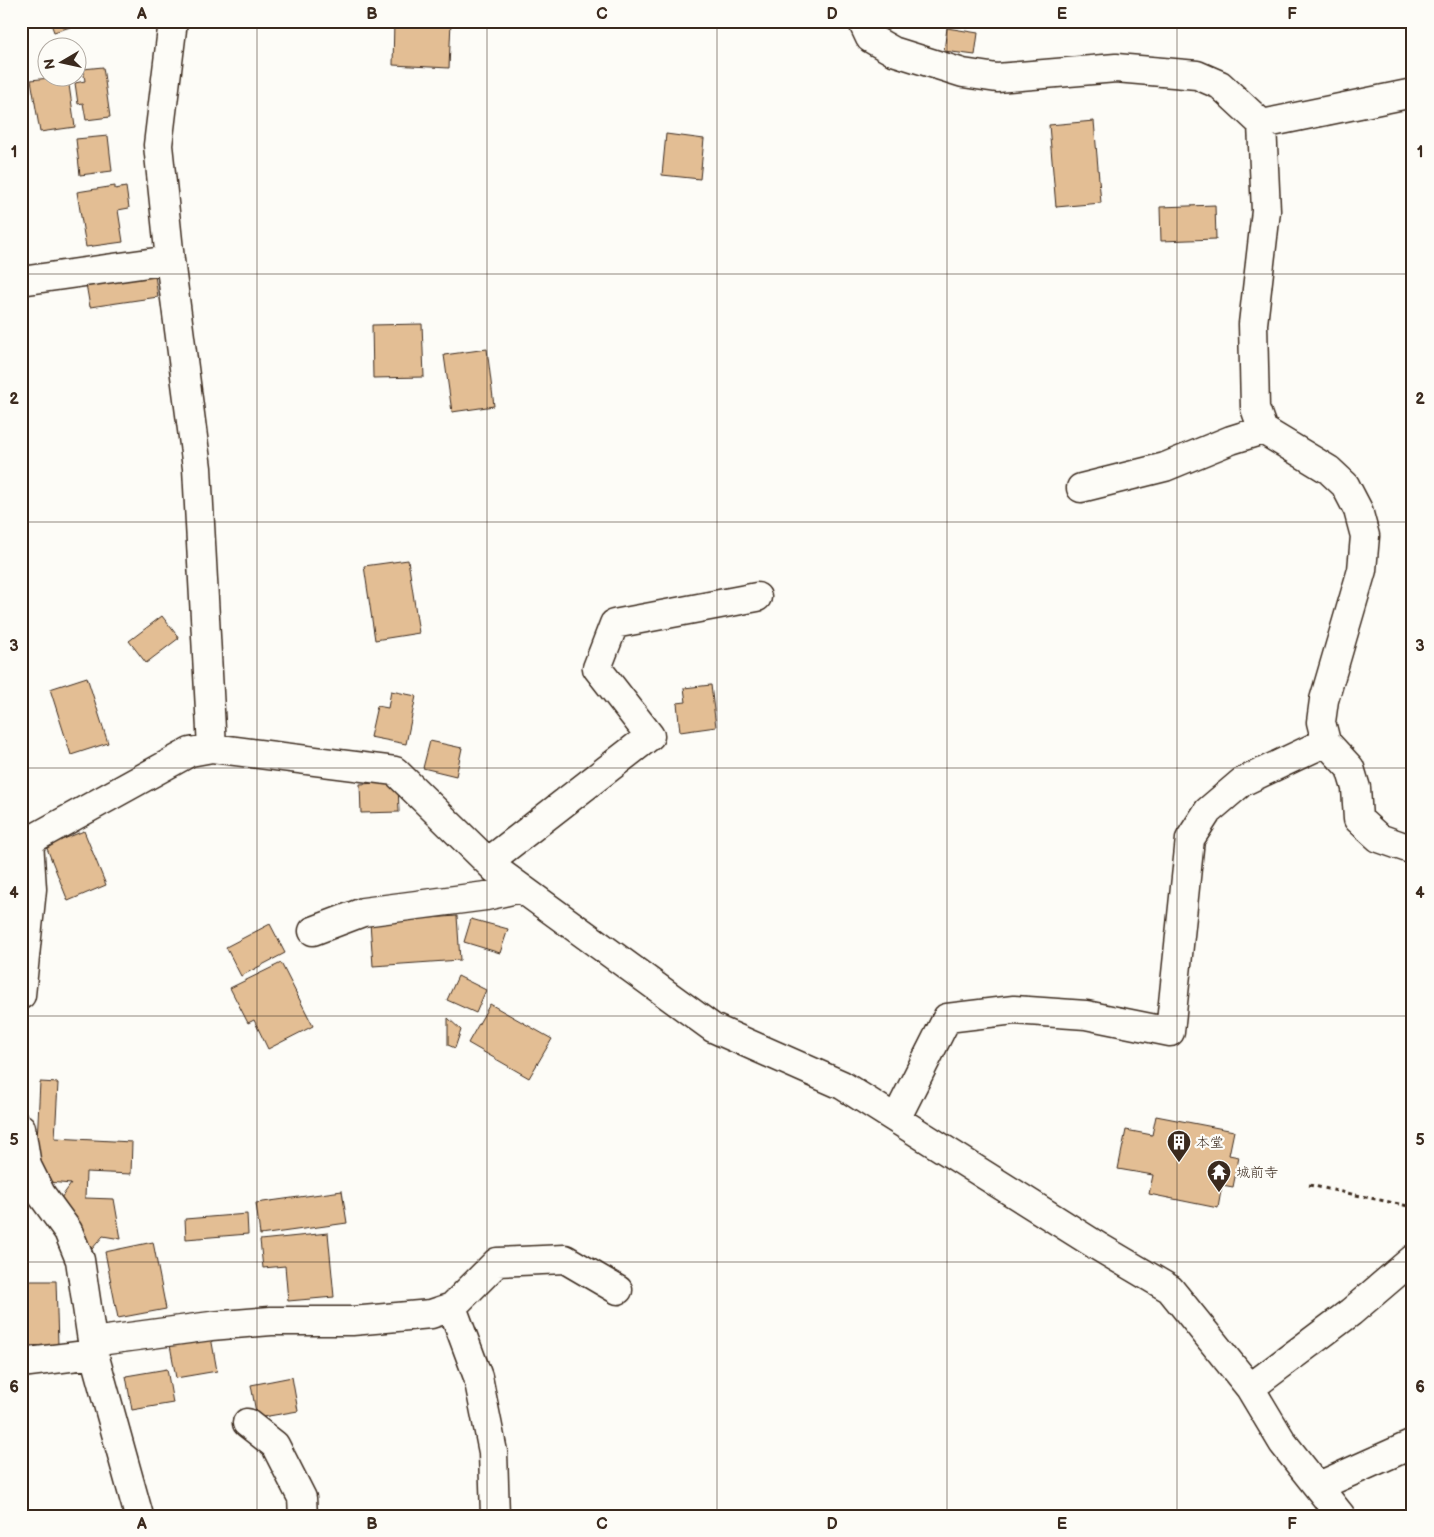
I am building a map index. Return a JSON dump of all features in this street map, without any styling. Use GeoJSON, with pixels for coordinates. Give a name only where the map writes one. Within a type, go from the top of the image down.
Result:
{"type":"FeatureCollection","features":[{"type":"Feature","properties":{"kind":"street"},"geometry":{"type":"LineString","coordinates":[[173,21],[158,146],[170,260],[197,468],[212,748]]}},
{"type":"Feature","properties":{"kind":"street"},"geometry":{"type":"LineString","coordinates":[[862,21],[870,38],[893,51],[963,73],[996,78],[1116,68],[1196,75],[1220,85],[1262,124],[1266,211],[1253,324],[1255,408],[1263,430],[1329,470],[1345,485],[1358,510],[1365,536],[1362,570],[1324,700],[1321,722],[1326,742],[1350,768],[1356,788],[1358,819],[1378,838],[1413,850]]}},
{"type":"Feature","properties":{"kind":"street"},"geometry":{"type":"LineString","coordinates":[[1262,124],[1413,92]]}},
{"type":"Feature","properties":{"kind":"street"},"geometry":{"type":"LineString","coordinates":[[21,281],[170,260]]}},
{"type":"Feature","properties":{"kind":"street"},"geometry":{"type":"LineString","coordinates":[[1081,488],[1165,467],[1231,440],[1263,430]]}},
{"type":"Feature","properties":{"kind":"street"},"geometry":{"type":"LineString","coordinates":[[488,862],[650,736],[597,668],[614,624],[756,596]]}},
{"type":"Feature","properties":{"kind":"street"},"geometry":{"type":"LineString","coordinates":[[896,1119],[947,1018],[1023,1011],[1086,1015],[1170,1032],[1190,839],[1208,811],[1242,782],[1326,742]]}},
{"type":"Feature","properties":{"kind":"street"},"geometry":{"type":"LineString","coordinates":[[21,995],[32,889],[25,841],[190,752],[212,748],[396,771],[488,862],[713,1028],[842,1085],[1099,1247],[1170,1289],[1250,1388],[1284,1442],[1341,1516]]}},
{"type":"Feature","properties":{"kind":"street"},"geometry":{"type":"LineString","coordinates":[[313,931],[363,912],[486,896],[521,888]]}},
{"type":"Feature","properties":{"kind":"street"},"geometry":{"type":"LineString","coordinates":[[21,1128],[27,1166],[40,1194],[68,1231],[80,1260],[93,1348],[139,1516]]}},
{"type":"Feature","properties":{"kind":"street"},"geometry":{"type":"LineString","coordinates":[[21,1363],[211,1326],[271,1321],[352,1321],[431,1314],[452,1307],[497,1262],[565,1259],[618,1290]]}},
{"type":"Feature","properties":{"kind":"street"},"geometry":{"type":"LineString","coordinates":[[1250,1388],[1351,1312],[1413,1259]]}},
{"type":"Feature","properties":{"kind":"street"},"geometry":{"type":"LineString","coordinates":[[452,1307],[478,1377],[493,1452],[495,1516]]}},
{"type":"Feature","properties":{"kind":"street"},"geometry":{"type":"LineString","coordinates":[[247,1423],[276,1445],[302,1498],[303,1516]]}},
{"type":"Feature","properties":{"kind":"street"},"geometry":{"type":"LineString","coordinates":[[1319,1486],[1413,1444]]}},
{"type":"Feature","properties":{"kind":"path"},"geometry":{"type":"LineString","coordinates":[[1308,1184],[1413,1207]]}},
{"type":"Feature","properties":{"kind":"building"},"geometry":{"type":"Polygon","coordinates":[[[50,21],[90,21],[54,32],[50,21]]]}},
{"type":"Feature","properties":{"kind":"building"},"geometry":{"type":"Polygon","coordinates":[[[394,21],[451,21],[449,68],[393,65],[394,21]]]}},
{"type":"Feature","properties":{"kind":"building"},"geometry":{"type":"Polygon","coordinates":[[[947,28],[978,33],[975,55],[944,51],[947,28]]]}},
{"type":"Feature","properties":{"kind":"building"},"geometry":{"type":"Polygon","coordinates":[[[103,67],[110,117],[86,120],[83,103],[78,104],[76,88],[88,88],[88,68],[103,67]]]}},
{"type":"Feature","properties":{"kind":"building"},"geometry":{"type":"Polygon","coordinates":[[[38,79],[38,88],[69,88],[75,127],[40,132],[31,80],[38,79]]]}},
{"type":"Feature","properties":{"kind":"building"},"geometry":{"type":"Polygon","coordinates":[[[1094,121],[1101,203],[1056,207],[1049,125],[1094,121]]]}},
{"type":"Feature","properties":{"kind":"building"},"geometry":{"type":"Polygon","coordinates":[[[666,134],[704,139],[700,179],[662,175],[666,134]]]}},
{"type":"Feature","properties":{"kind":"building"},"geometry":{"type":"Polygon","coordinates":[[[108,136],[112,171],[80,175],[76,139],[108,136]]]}},
{"type":"Feature","properties":{"kind":"building"},"geometry":{"type":"Polygon","coordinates":[[[115,186],[115,189],[126,187],[129,208],[118,210],[123,242],[86,247],[77,192],[115,186]]]}},
{"type":"Feature","properties":{"kind":"building"},"geometry":{"type":"Polygon","coordinates":[[[1215,205],[1216,239],[1161,241],[1160,207],[1215,205]]]}},
{"type":"Feature","properties":{"kind":"building"},"geometry":{"type":"Polygon","coordinates":[[[154,268],[158,297],[90,307],[85,278],[154,268]]]}},
{"type":"Feature","properties":{"kind":"building"},"geometry":{"type":"Polygon","coordinates":[[[422,324],[424,377],[373,378],[372,325],[422,324]]]}},
{"type":"Feature","properties":{"kind":"building"},"geometry":{"type":"Polygon","coordinates":[[[487,349],[494,406],[452,412],[444,355],[487,349]]]}},
{"type":"Feature","properties":{"kind":"building"},"geometry":{"type":"Polygon","coordinates":[[[408,560],[419,633],[375,640],[364,566],[408,560]]]}},
{"type":"Feature","properties":{"kind":"building"},"geometry":{"type":"Polygon","coordinates":[[[162,616],[179,638],[146,663],[129,641],[162,616]]]}},
{"type":"Feature","properties":{"kind":"building"},"geometry":{"type":"Polygon","coordinates":[[[87,677],[108,743],[71,755],[50,689],[87,677]]]}},
{"type":"Feature","properties":{"kind":"building"},"geometry":{"type":"Polygon","coordinates":[[[711,685],[716,727],[680,732],[677,703],[686,702],[684,688],[711,685]]]}},
{"type":"Feature","properties":{"kind":"building"},"geometry":{"type":"Polygon","coordinates":[[[391,691],[416,696],[406,744],[370,737],[377,706],[388,708],[391,691]]]}},
{"type":"Feature","properties":{"kind":"building"},"geometry":{"type":"Polygon","coordinates":[[[430,741],[462,748],[456,776],[423,768],[430,741]]]}},
{"type":"Feature","properties":{"kind":"building"},"geometry":{"type":"Polygon","coordinates":[[[398,782],[399,812],[361,813],[360,784],[398,782]]]}},
{"type":"Feature","properties":{"kind":"building"},"geometry":{"type":"Polygon","coordinates":[[[84,831],[106,885],[68,901],[46,846],[84,831]]]}},
{"type":"Feature","properties":{"kind":"building"},"geometry":{"type":"Polygon","coordinates":[[[457,916],[460,960],[373,966],[370,922],[457,916]]]}},
{"type":"Feature","properties":{"kind":"building"},"geometry":{"type":"Polygon","coordinates":[[[471,919],[508,929],[500,953],[464,942],[471,919]]]}},
{"type":"Feature","properties":{"kind":"building"},"geometry":{"type":"Polygon","coordinates":[[[270,924],[285,953],[241,976],[226,947],[270,924]]]}},
{"type":"Feature","properties":{"kind":"building"},"geometry":{"type":"Polygon","coordinates":[[[281,963],[313,1026],[268,1049],[254,1020],[248,1023],[230,988],[281,963]]]}},
{"type":"Feature","properties":{"kind":"building"},"geometry":{"type":"Polygon","coordinates":[[[458,976],[486,990],[476,1013],[447,1000],[458,976]]]}},
{"type":"Feature","properties":{"kind":"building"},"geometry":{"type":"Polygon","coordinates":[[[490,1004],[552,1039],[529,1078],[468,1043],[490,1004]]]}},
{"type":"Feature","properties":{"kind":"building"},"geometry":{"type":"Polygon","coordinates":[[[448,1018],[461,1030],[455,1048],[448,1045],[448,1018]]]}},
{"type":"Feature","properties":{"kind":"building"},"geometry":{"type":"Polygon","coordinates":[[[40,1082],[58,1083],[55,1138],[132,1142],[131,1174],[86,1172],[85,1198],[114,1199],[121,1239],[103,1236],[92,1249],[61,1198],[71,1184],[49,1182],[36,1161],[40,1082]]]}},
{"type":"Feature","properties":{"kind":"building","name":"本堂"},"geometry":{"type":"Polygon","coordinates":[[[1156,1116],[1234,1131],[1229,1155],[1239,1157],[1233,1187],[1222,1185],[1218,1208],[1149,1194],[1153,1175],[1118,1169],[1126,1130],[1152,1135],[1156,1116]]]}},
{"type":"Feature","properties":{"kind":"building"},"geometry":{"type":"Polygon","coordinates":[[[342,1191],[347,1223],[260,1235],[256,1203],[342,1191]]]}},
{"type":"Feature","properties":{"kind":"building"},"geometry":{"type":"Polygon","coordinates":[[[247,1214],[248,1234],[186,1239],[185,1219],[247,1214]]]}},
{"type":"Feature","properties":{"kind":"building"},"geometry":{"type":"Polygon","coordinates":[[[328,1233],[334,1297],[288,1301],[285,1266],[263,1268],[260,1240],[328,1233]]]}},
{"type":"Feature","properties":{"kind":"building"},"geometry":{"type":"Polygon","coordinates":[[[153,1242],[166,1309],[118,1318],[105,1252],[153,1242]]]}},
{"type":"Feature","properties":{"kind":"building"},"geometry":{"type":"Polygon","coordinates":[[[21,1281],[56,1281],[58,1345],[21,1346],[21,1281]]]}},
{"type":"Feature","properties":{"kind":"building"},"geometry":{"type":"Polygon","coordinates":[[[211,1337],[217,1371],[176,1378],[170,1345],[211,1337]]]}},
{"type":"Feature","properties":{"kind":"building"},"geometry":{"type":"Polygon","coordinates":[[[167,1369],[173,1403],[132,1410],[126,1376],[167,1369]]]}},
{"type":"Feature","properties":{"kind":"building"},"geometry":{"type":"Polygon","coordinates":[[[292,1377],[298,1411],[257,1418],[251,1385],[292,1377]]]}},
{"type":"Feature","properties":{"kind":"place","name":"本堂"},"geometry":{"type":"Point","coordinates":[1179,1163]}},
{"type":"Feature","properties":{"kind":"place","name":"城前寺"},"geometry":{"type":"Point","coordinates":[1219,1193]}}]}
